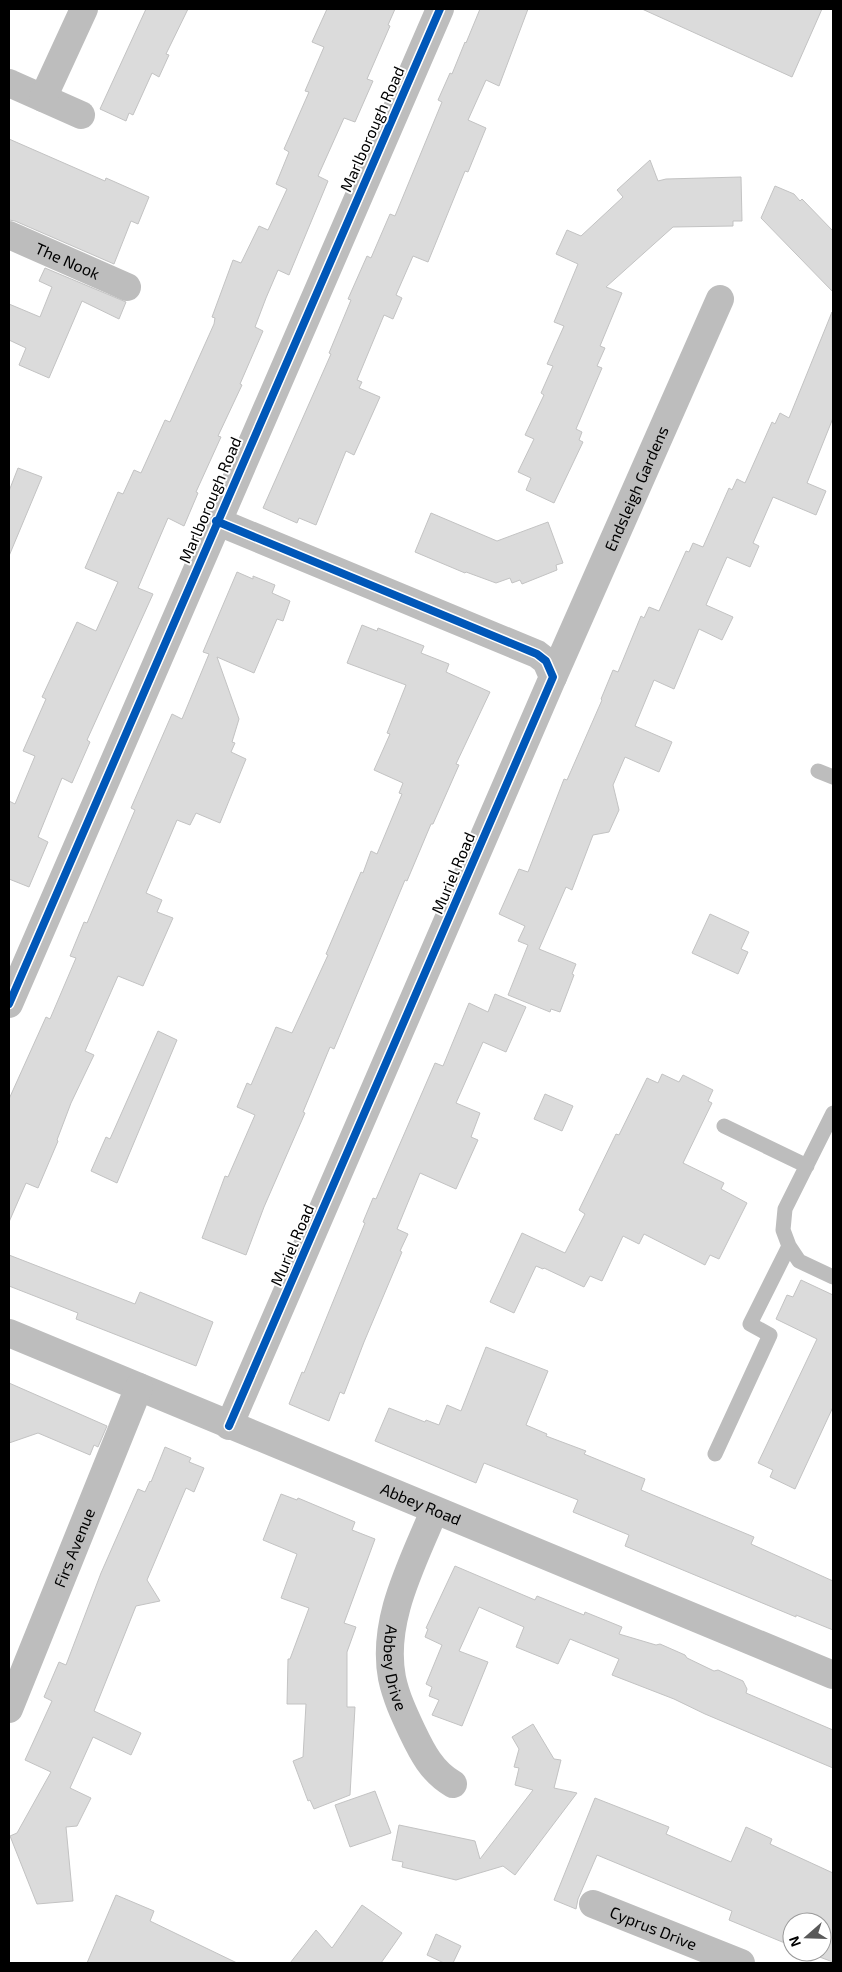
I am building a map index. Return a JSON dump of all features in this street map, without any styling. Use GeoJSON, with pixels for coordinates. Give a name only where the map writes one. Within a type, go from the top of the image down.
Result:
{"type":"FeatureCollection","features":[{"type":"Feature","properties":{"kind":"street"},"geometry":{"type":"LineString","coordinates":[[43,98],[84,9]]}},
{"type":"Feature","properties":{"kind":"street","name":"Marlborough Road"},"geometry":{"type":"LineString","coordinates":[[9,1004],[216,521],[440,9]]}},
{"type":"Feature","properties":{"kind":"street"},"geometry":{"type":"LineString","coordinates":[[9,84],[81,115]]}},
{"type":"Feature","properties":{"kind":"street","name":"The Nook"},"geometry":{"type":"LineString","coordinates":[[9,235],[127,286]]}},
{"type":"Feature","properties":{"kind":"street","name":"Endsleigh Gardens"},"geometry":{"type":"LineString","coordinates":[[553,677],[720,299]]}},
{"type":"Feature","properties":{"kind":"street"},"geometry":{"type":"LineString","coordinates":[[216,521],[537,654],[546,661],[553,677]]}},
{"type":"Feature","properties":{"kind":"street","name":"Muriel Road"},"geometry":{"type":"LineString","coordinates":[[229,1426],[553,677]]}},
{"type":"Feature","properties":{"kind":"street","name":"Abbey Road"},"geometry":{"type":"LineString","coordinates":[[9,1333],[833,1676]]}},
{"type":"Feature","properties":{"kind":"street","name":"Firs Avenue"},"geometry":{"type":"LineString","coordinates":[[9,1710],[139,1387]]}},
{"type":"Feature","properties":{"kind":"street","name":"Abbey Drive"},"geometry":{"type":"LineString","coordinates":[[434,1511],[396,1607],[391,1641],[391,1662],[396,1693],[415,1737],[429,1764],[440,1777],[452,1784]]}},
{"type":"Feature","properties":{"kind":"street","name":"Cyprus Drive"},"geometry":{"type":"LineString","coordinates":[[593,1904],[741,1963]]}},
{"type":"Feature","properties":{"kind":"lane"},"geometry":{"type":"LineString","coordinates":[[818,771],[833,777]]}},
{"type":"Feature","properties":{"kind":"lane"},"geometry":{"type":"LineString","coordinates":[[833,1114],[785,1209],[783,1230],[789,1246],[799,1261],[833,1277]]}},
{"type":"Feature","properties":{"kind":"lane"},"geometry":{"type":"LineString","coordinates":[[724,1126],[807,1166]]}},
{"type":"Feature","properties":{"kind":"lane"},"geometry":{"type":"LineString","coordinates":[[715,1454],[770,1335],[750,1324],[789,1246]]}},
{"type":"Feature","properties":{"kind":"building"},"geometry":{"type":"Polygon","coordinates":[[[146,9],[188,9],[166,54],[169,55],[159,77],[152,73],[133,115],[129,113],[126,121],[100,109],[146,9]]]}},
{"type":"Feature","properties":{"kind":"building"},"geometry":{"type":"Polygon","coordinates":[[[327,9],[395,9],[388,25],[390,26],[367,79],[373,81],[355,122],[344,118],[318,176],[328,181],[289,275],[278,270],[266,298],[255,327],[263,331],[240,384],[242,385],[218,436],[221,437],[196,492],[198,493],[184,526],[168,518],[138,588],[153,594],[87,740],[90,742],[72,783],[62,778],[38,837],[48,842],[29,887],[9,879],[9,801],[15,804],[35,756],[23,751],[46,699],[42,697],[77,622],[96,631],[118,582],[85,568],[118,492],[123,494],[134,470],[141,473],[165,420],[170,422],[214,324],[215,318],[212,317],[233,260],[241,263],[259,226],[268,230],[287,189],[276,184],[289,152],[284,149],[309,92],[305,91],[324,47],[312,42],[327,9]]]}},
{"type":"Feature","properties":{"kind":"building"},"geometry":{"type":"Polygon","coordinates":[[[480,9],[528,9],[499,86],[486,80],[468,120],[486,128],[468,172],[465,171],[428,262],[413,256],[396,295],[402,298],[393,319],[384,315],[357,380],[362,382],[359,388],[380,397],[354,455],[346,451],[316,525],[299,518],[297,523],[263,508],[331,354],[329,353],[351,300],[348,299],[367,256],[371,258],[390,214],[395,216],[442,102],[438,100],[450,73],[452,74],[480,9]]]}},
{"type":"Feature","properties":{"kind":"building"},"geometry":{"type":"Polygon","coordinates":[[[642,9],[822,9],[792,77],[642,9]]]}},
{"type":"Feature","properties":{"kind":"building"},"geometry":{"type":"Polygon","coordinates":[[[9,139],[105,181],[106,178],[149,197],[138,224],[131,221],[114,264],[9,220],[9,139]]]}},
{"type":"Feature","properties":{"kind":"building"},"geometry":{"type":"Polygon","coordinates":[[[650,160],[658,181],[666,179],[741,177],[742,221],[733,221],[733,226],[673,227],[606,287],[622,293],[600,346],[605,348],[597,366],[602,368],[576,429],[582,432],[579,440],[583,442],[554,503],[526,490],[531,478],[518,472],[534,439],[525,435],[544,395],[541,393],[553,366],[547,364],[564,326],[554,322],[578,264],[556,254],[567,230],[581,236],[623,197],[617,190],[650,160]]]}},
{"type":"Feature","properties":{"kind":"building"},"geometry":{"type":"Polygon","coordinates":[[[775,186],[794,194],[800,201],[802,199],[833,231],[833,292],[761,218],[775,186]]]}},
{"type":"Feature","properties":{"kind":"building"},"geometry":{"type":"Polygon","coordinates":[[[45,268],[126,302],[119,319],[82,301],[49,378],[19,365],[26,348],[9,340],[9,304],[40,317],[52,287],[39,281],[45,268]]]}},
{"type":"Feature","properties":{"kind":"building"},"geometry":{"type":"Polygon","coordinates":[[[832,312],[833,418],[807,483],[826,491],[816,515],[773,497],[753,543],[759,546],[750,567],[727,557],[706,605],[733,617],[722,640],[699,629],[674,689],[654,680],[635,726],[672,742],[659,772],[625,757],[613,785],[619,810],[609,832],[593,835],[572,890],[566,887],[539,949],[576,964],[572,974],[574,975],[560,1012],[551,1009],[550,1012],[508,995],[528,945],[518,941],[525,926],[499,914],[519,869],[528,872],[564,779],[567,780],[613,670],[618,672],[641,616],[644,618],[649,607],[659,611],[686,551],[689,552],[693,543],[703,547],[729,488],[732,490],[737,479],[745,483],[772,422],[775,424],[780,413],[789,418],[832,312]]]}},
{"type":"Feature","properties":{"kind":"building"},"geometry":{"type":"Polygon","coordinates":[[[18,468],[42,477],[9,556],[9,491],[18,468]]]}},
{"type":"Feature","properties":{"kind":"building"},"geometry":{"type":"Polygon","coordinates":[[[431,513],[497,541],[548,522],[563,563],[556,565],[557,570],[522,584],[520,580],[512,583],[510,578],[496,583],[465,573],[415,552],[431,513]]]}},
{"type":"Feature","properties":{"kind":"building"},"geometry":{"type":"Polygon","coordinates":[[[237,572],[275,585],[272,593],[290,601],[283,621],[277,619],[254,673],[217,657],[239,719],[232,742],[235,743],[231,752],[246,759],[220,823],[196,813],[190,825],[177,820],[146,893],[162,900],[157,912],[173,918],[143,986],[118,976],[85,1051],[94,1055],[71,1103],[58,1141],[38,1188],[26,1183],[9,1222],[9,1099],[46,1017],[50,1019],[76,958],[70,956],[84,922],[87,923],[135,810],[131,808],[172,714],[182,719],[209,654],[203,652],[237,572]]]}},
{"type":"Feature","properties":{"kind":"building"},"geometry":{"type":"Polygon","coordinates":[[[362,625],[377,631],[378,628],[424,646],[421,653],[449,664],[446,672],[490,692],[456,764],[459,765],[433,824],[431,824],[407,881],[405,880],[334,1049],[330,1047],[303,1112],[305,1113],[264,1207],[246,1255],[202,1238],[225,1176],[228,1177],[255,1115],[237,1107],[247,1083],[251,1085],[276,1027],[292,1033],[328,955],[326,954],[361,872],[363,873],[371,851],[377,854],[402,794],[399,793],[403,783],[374,770],[390,734],[387,733],[406,685],[347,663],[362,625]]]}},
{"type":"Feature","properties":{"kind":"building"},"geometry":{"type":"Polygon","coordinates":[[[710,914],[749,932],[741,949],[748,952],[738,974],[692,953],[710,914]]]}},
{"type":"Feature","properties":{"kind":"building"},"geometry":{"type":"Polygon","coordinates":[[[495,994],[526,1007],[506,1052],[483,1042],[456,1103],[480,1113],[471,1137],[478,1140],[456,1189],[420,1173],[397,1229],[408,1234],[400,1251],[402,1252],[344,1394],[340,1392],[329,1421],[289,1404],[302,1372],[304,1373],[365,1223],[363,1222],[373,1198],[376,1199],[435,1063],[443,1066],[469,1003],[488,1012],[495,994]]]}},
{"type":"Feature","properties":{"kind":"building"},"geometry":{"type":"Polygon","coordinates":[[[158,1031],[177,1040],[117,1183],[91,1171],[106,1137],[110,1139],[158,1031]]]}},
{"type":"Feature","properties":{"kind":"building"},"geometry":{"type":"Polygon","coordinates":[[[662,1074],[679,1082],[683,1075],[713,1090],[708,1101],[712,1103],[683,1163],[724,1183],[721,1189],[747,1203],[719,1259],[710,1255],[705,1265],[644,1234],[639,1244],[623,1236],[602,1281],[590,1276],[584,1287],[536,1266],[514,1313],[490,1302],[522,1233],[565,1253],[585,1214],[579,1210],[616,1134],[619,1135],[647,1078],[658,1083],[662,1074]]]}},
{"type":"Feature","properties":{"kind":"building"},"geometry":{"type":"Polygon","coordinates":[[[545,1094],[573,1106],[562,1131],[534,1119],[545,1094]]]}},
{"type":"Feature","properties":{"kind":"building"},"geometry":{"type":"Polygon","coordinates":[[[9,1255],[135,1304],[140,1292],[213,1322],[196,1366],[76,1319],[78,1313],[9,1286],[9,1255]]]}},
{"type":"Feature","properties":{"kind":"building"},"geometry":{"type":"Polygon","coordinates":[[[801,1280],[833,1295],[833,1407],[795,1489],[770,1477],[773,1470],[758,1463],[817,1339],[776,1319],[787,1295],[793,1297],[801,1280]]]}},
{"type":"Feature","properties":{"kind":"building"},"geometry":{"type":"Polygon","coordinates":[[[486,1347],[548,1371],[526,1425],[547,1434],[546,1436],[586,1451],[584,1454],[645,1479],[641,1490],[754,1537],[751,1544],[833,1581],[833,1630],[796,1615],[796,1617],[625,1546],[629,1535],[573,1512],[578,1500],[484,1463],[476,1483],[375,1441],[389,1408],[425,1422],[426,1420],[439,1425],[447,1405],[461,1411],[486,1347]]]}},
{"type":"Feature","properties":{"kind":"building"},"geometry":{"type":"Polygon","coordinates":[[[9,1383],[107,1426],[98,1447],[94,1445],[90,1455],[38,1433],[9,1443],[9,1383]]]}},
{"type":"Feature","properties":{"kind":"building"},"geometry":{"type":"Polygon","coordinates":[[[165,1447],[191,1458],[189,1462],[204,1468],[194,1492],[186,1488],[147,1580],[160,1601],[136,1606],[94,1711],[141,1733],[131,1755],[93,1737],[70,1788],[91,1798],[77,1826],[66,1827],[73,1901],[37,1904],[10,1836],[17,1833],[51,1772],[25,1760],[52,1701],[44,1697],[59,1662],[66,1665],[101,1573],[138,1489],[145,1492],[165,1447]]]}},
{"type":"Feature","properties":{"kind":"building"},"geometry":{"type":"Polygon","coordinates":[[[281,1494],[297,1500],[298,1498],[355,1522],[352,1530],[375,1539],[344,1623],[356,1627],[347,1652],[347,1707],[355,1707],[350,1795],[314,1809],[310,1800],[308,1801],[293,1761],[303,1757],[306,1704],[287,1704],[288,1659],[290,1659],[309,1608],[281,1598],[297,1554],[263,1540],[281,1494]]]}},
{"type":"Feature","properties":{"kind":"building"},"geometry":{"type":"Polygon","coordinates":[[[455,1566],[535,1600],[537,1596],[584,1615],[585,1612],[622,1627],[619,1634],[656,1645],[660,1644],[714,1671],[718,1670],[743,1681],[747,1689],[746,1693],[833,1730],[833,1768],[674,1699],[612,1675],[619,1659],[570,1639],[558,1664],[516,1647],[524,1627],[479,1607],[459,1651],[488,1662],[462,1726],[432,1715],[439,1700],[429,1696],[432,1687],[426,1684],[442,1645],[425,1637],[428,1629],[426,1628],[455,1566]]]}},
{"type":"Feature","properties":{"kind":"building"},"geometry":{"type":"Polygon","coordinates":[[[533,1724],[554,1759],[561,1760],[554,1788],[577,1793],[515,1875],[503,1866],[456,1880],[402,1867],[403,1862],[392,1860],[399,1825],[475,1841],[480,1859],[533,1790],[515,1785],[519,1768],[514,1767],[519,1749],[512,1737],[533,1724]]]}},
{"type":"Feature","properties":{"kind":"building"},"geometry":{"type":"Polygon","coordinates":[[[375,1791],[391,1833],[350,1847],[335,1805],[375,1791]]]}},
{"type":"Feature","properties":{"kind":"building"},"geometry":{"type":"Polygon","coordinates":[[[595,1798],[669,1827],[666,1834],[731,1862],[746,1827],[772,1839],[770,1844],[833,1873],[833,1962],[832,1912],[782,1912],[782,1942],[729,1920],[732,1911],[597,1855],[578,1899],[576,1909],[554,1900],[595,1798]]]}},
{"type":"Feature","properties":{"kind":"building"},"geometry":{"type":"Polygon","coordinates":[[[116,1895],[154,1911],[150,1921],[237,1963],[87,1963],[116,1895]]]}},
{"type":"Feature","properties":{"kind":"building"},"geometry":{"type":"Polygon","coordinates":[[[362,1905],[402,1933],[381,1963],[290,1963],[316,1930],[332,1948],[362,1905]]]}},
{"type":"Feature","properties":{"kind":"building"},"geometry":{"type":"Polygon","coordinates":[[[436,1934],[461,1946],[453,1963],[444,1963],[427,1955],[436,1934]]]}},
{"type":"Feature","properties":{"kind":"cycle path"},"geometry":{"type":"LineString","coordinates":[[9,1004],[440,9]]}},
{"type":"Feature","properties":{"kind":"cycle path"},"geometry":{"type":"LineString","coordinates":[[216,521],[537,654],[546,661],[553,677],[229,1426]]}}]}
